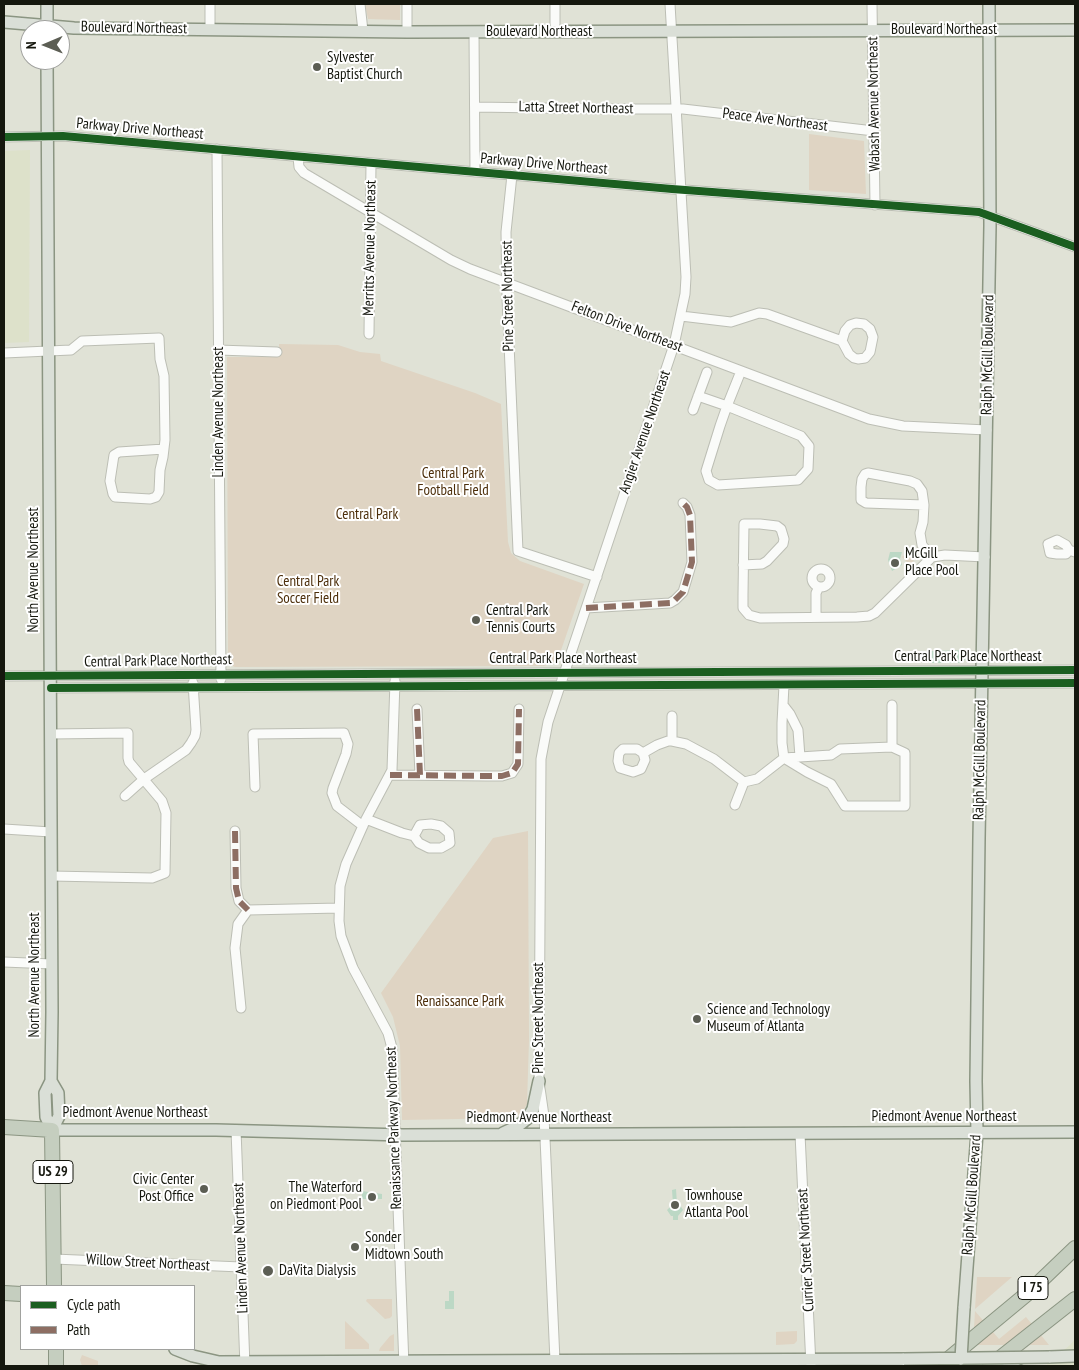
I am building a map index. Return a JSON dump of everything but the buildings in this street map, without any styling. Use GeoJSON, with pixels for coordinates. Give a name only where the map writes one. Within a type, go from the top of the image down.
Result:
{"type":"FeatureCollection","features":[{"type":"Feature","properties":{"kind":"highway","name":"Piedmont Avenue Northeast"},"geometry":{"type":"LineString","coordinates":[[4,1127],[52,1130]]}},
{"type":"Feature","properties":{"kind":"highway","name":"North Avenue Northeast"},"geometry":{"type":"LineString","coordinates":[[52,1130],[54,1285]]}},
{"type":"Feature","properties":{"kind":"highway","name":"I 75"},"geometry":{"type":"LineString","coordinates":[[940,1366],[1028,1293],[1075,1248]]}},
{"type":"Feature","properties":{"kind":"highway"},"geometry":{"type":"LineString","coordinates":[[4,1293],[20,1294]]}},
{"type":"Feature","properties":{"kind":"highway","name":"I 75"},"geometry":{"type":"LineString","coordinates":[[990,1366],[1075,1298]]}},
{"type":"Feature","properties":{"kind":"highway"},"geometry":{"type":"LineString","coordinates":[[56,1350],[56,1366]]}},
{"type":"Feature","properties":{"kind":"main road"},"geometry":{"type":"LineString","coordinates":[[47,4],[47,20]]}},
{"type":"Feature","properties":{"kind":"main road","name":"Ralph McGill Boulevard"},"geometry":{"type":"LineString","coordinates":[[960,1362],[977,1133],[981,684],[985,556],[990,216],[989,4]]}},
{"type":"Feature","properties":{"kind":"main road","name":"Boulevard Northeast"},"geometry":{"type":"LineString","coordinates":[[4,22],[20,24]]}},
{"type":"Feature","properties":{"kind":"main road","name":"Boulevard Northeast"},"geometry":{"type":"LineString","coordinates":[[70,28],[363,32],[1075,30]]}},
{"type":"Feature","properties":{"kind":"main road","name":"North Avenue Northeast"},"geometry":{"type":"LineString","coordinates":[[47,70],[52,964],[51,1081],[45,1093],[46,1117],[52,1130]]}},
{"type":"Feature","properties":{"kind":"main road"},"geometry":{"type":"LineString","coordinates":[[497,1135],[518,1126],[528,1118],[539,1081]]}},
{"type":"Feature","properties":{"kind":"main road","name":"Piedmont Avenue Northeast"},"geometry":{"type":"LineString","coordinates":[[52,1130],[236,1130],[395,1135],[1075,1132]]}},
{"type":"Feature","properties":{"kind":"main road"},"geometry":{"type":"LineString","coordinates":[[178,1350],[219,1362],[245,1364],[811,1363],[904,1359],[960,1362],[1075,1356]]}},
{"type":"Feature","properties":{"kind":"main road"},"geometry":{"type":"LineString","coordinates":[[1004,1366],[1020,1358]]}},
{"type":"Feature","properties":{"kind":"main road"},"geometry":{"type":"LineString","coordinates":[[904,1359],[916,1366]]}},
{"type":"Feature","properties":{"kind":"street"},"geometry":{"type":"LineString","coordinates":[[210,4],[210,30]]}},
{"type":"Feature","properties":{"kind":"street"},"geometry":{"type":"LineString","coordinates":[[360,4],[363,32]]}},
{"type":"Feature","properties":{"kind":"street"},"geometry":{"type":"LineString","coordinates":[[407,4],[407,32]]}},
{"type":"Feature","properties":{"kind":"street"},"geometry":{"type":"LineString","coordinates":[[555,4],[555,32]]}},
{"type":"Feature","properties":{"kind":"street","name":"Angier Avenue Northeast"},"geometry":{"type":"LineString","coordinates":[[564,673],[674,345],[681,316],[686,278],[670,4]]}},
{"type":"Feature","properties":{"kind":"street","name":"Wabash Avenue Northeast"},"geometry":{"type":"LineString","coordinates":[[872,4],[875,204]]}},
{"type":"Feature","properties":{"kind":"street"},"geometry":{"type":"LineString","coordinates":[[474,32],[475,172]]}},
{"type":"Feature","properties":{"kind":"street","name":"Latta Street Northeast"},"geometry":{"type":"LineString","coordinates":[[475,107],[677,109]]}},
{"type":"Feature","properties":{"kind":"street","name":"Peace Ave Northeast"},"geometry":{"type":"LineString","coordinates":[[677,109],[874,131]]}},
{"type":"Feature","properties":{"kind":"street","name":"Parkway Drive Northeast"},"geometry":{"type":"LineString","coordinates":[[4,137],[63,136],[681,190],[979,212],[1075,247]]}},
{"type":"Feature","properties":{"kind":"street","name":"Linden Avenue Northeast"},"geometry":{"type":"LineString","coordinates":[[217,150],[221,674]]}},
{"type":"Feature","properties":{"kind":"street","name":"Felton Drive Northeast"},"geometry":{"type":"LineString","coordinates":[[298,156],[299,167],[304,173],[451,260],[815,400],[870,419],[903,426],[987,430]]}},
{"type":"Feature","properties":{"kind":"street","name":"Merritts Avenue Northeast"},"geometry":{"type":"LineString","coordinates":[[369,334],[371,163]]}},
{"type":"Feature","properties":{"kind":"street","name":"Pine Street Northeast"},"geometry":{"type":"LineString","coordinates":[[512,175],[506,232],[518,551],[597,577]]}},
{"type":"Feature","properties":{"kind":"street"},"geometry":{"type":"LineString","coordinates":[[681,316],[731,322],[759,313],[767,314],[842,341]]}},
{"type":"Feature","properties":{"kind":"street"},"geometry":{"type":"LineString","coordinates":[[4,353],[71,350],[82,341],[159,338],[160,360],[164,376],[164,450],[160,470],[159,492],[156,497],[144,499],[115,497],[110,481],[114,455],[123,452],[164,450]]}},
{"type":"Feature","properties":{"kind":"street"},"geometry":{"type":"LineString","coordinates":[[218,350],[277,352]]}},
{"type":"Feature","properties":{"kind":"street"},"geometry":{"type":"LineString","coordinates":[[698,396],[727,406],[801,436],[809,446],[808,469],[798,480],[718,485],[709,480],[706,471],[727,406],[741,371]]}},
{"type":"Feature","properties":{"kind":"street"},"geometry":{"type":"LineString","coordinates":[[693,410],[707,372]]}},
{"type":"Feature","properties":{"kind":"street"},"geometry":{"type":"LineString","coordinates":[[924,505],[866,504],[861,500],[862,479],[868,473],[917,484],[922,491],[924,505],[920,533],[922,546],[932,557]]}},
{"type":"Feature","properties":{"kind":"street"},"geometry":{"type":"LineString","coordinates":[[586,608],[670,603],[676,600],[683,592],[692,562],[690,515],[683,503]]}},
{"type":"Feature","properties":{"kind":"street"},"geometry":{"type":"LineString","coordinates":[[743,565],[768,562],[783,544],[784,534],[777,526],[744,524],[743,565],[743,608],[749,615],[760,618],[857,617],[869,616],[875,613],[932,557],[945,555],[985,556]]}},
{"type":"Feature","properties":{"kind":"street"},"geometry":{"type":"LineString","coordinates":[[816,616],[815,599],[819,587]]}},
{"type":"Feature","properties":{"kind":"street","name":"Central Park Place Northeast"},"geometry":{"type":"LineString","coordinates":[[51,682],[193,674],[1075,670]]}},
{"type":"Feature","properties":{"kind":"street","name":"Renaissance Parkway Northeast"},"geometry":{"type":"LineString","coordinates":[[395,673],[392,770],[346,864],[340,886],[339,908],[340,936],[353,968],[390,1038],[392,1048],[404,1364]]}},
{"type":"Feature","properties":{"kind":"street","name":"Pine Street Northeast"},"geometry":{"type":"LineString","coordinates":[[555,1363],[545,1135],[539,1081],[541,759],[548,722],[564,673]]}},
{"type":"Feature","properties":{"kind":"street"},"geometry":{"type":"LineString","coordinates":[[125,796],[144,779],[186,750],[195,736],[196,718],[193,674]]}},
{"type":"Feature","properties":{"kind":"street","name":"Central Park Place Northeast"},"geometry":{"type":"LineString","coordinates":[[221,674],[221,687]]}},
{"type":"Feature","properties":{"kind":"street"},"geometry":{"type":"LineString","coordinates":[[4,676],[51,682]]}},
{"type":"Feature","properties":{"kind":"street","name":"Central Park Place Northeast"},"geometry":{"type":"LineString","coordinates":[[51,682],[193,687],[1075,683]]}},
{"type":"Feature","properties":{"kind":"street"},"geometry":{"type":"LineString","coordinates":[[784,685],[784,758]]}},
{"type":"Feature","properties":{"kind":"street"},"geometry":{"type":"LineString","coordinates":[[892,705],[892,748]]}},
{"type":"Feature","properties":{"kind":"street"},"geometry":{"type":"LineString","coordinates":[[417,708],[420,775]]}},
{"type":"Feature","properties":{"kind":"street"},"geometry":{"type":"LineString","coordinates":[[783,708],[790,714],[798,730],[800,757]]}},
{"type":"Feature","properties":{"kind":"street"},"geometry":{"type":"LineString","coordinates":[[390,774],[502,776],[512,773],[518,764],[519,709]]}},
{"type":"Feature","properties":{"kind":"street"},"geometry":{"type":"LineString","coordinates":[[672,716],[672,742]]}},
{"type":"Feature","properties":{"kind":"street"},"geometry":{"type":"LineString","coordinates":[[51,734],[128,733],[128,758],[162,800],[165,807],[165,873],[152,878],[51,876]]}},
{"type":"Feature","properties":{"kind":"street"},"geometry":{"type":"LineString","coordinates":[[255,787],[253,734],[344,733],[348,744],[332,793],[337,806],[365,823],[414,836]]}},
{"type":"Feature","properties":{"kind":"street"},"geometry":{"type":"LineString","coordinates":[[785,735],[798,735]]}},
{"type":"Feature","properties":{"kind":"street"},"geometry":{"type":"LineString","coordinates":[[643,753],[668,741],[686,744],[714,759],[744,782],[757,780],[784,758],[832,755],[840,749],[892,748],[905,753],[905,806],[845,806],[831,784],[784,758]]}},
{"type":"Feature","properties":{"kind":"street"},"geometry":{"type":"LineString","coordinates":[[734,805],[744,782]]}},
{"type":"Feature","properties":{"kind":"street"},"geometry":{"type":"LineString","coordinates":[[4,829],[51,832]]}},
{"type":"Feature","properties":{"kind":"street"},"geometry":{"type":"LineString","coordinates":[[235,831],[236,888],[239,902],[248,910],[339,908]]}},
{"type":"Feature","properties":{"kind":"street"},"geometry":{"type":"LineString","coordinates":[[241,1008],[235,948],[238,924],[248,910]]}},
{"type":"Feature","properties":{"kind":"street"},"geometry":{"type":"LineString","coordinates":[[4,962],[52,964]]}},
{"type":"Feature","properties":{"kind":"street","name":"Linden Avenue Northeast"},"geometry":{"type":"LineString","coordinates":[[236,1130],[245,1364]]}},
{"type":"Feature","properties":{"kind":"street","name":"Currier Street Northeast"},"geometry":{"type":"LineString","coordinates":[[800,1134],[811,1363]]}},
{"type":"Feature","properties":{"kind":"street","name":"Willow Street Northeast"},"geometry":{"type":"LineString","coordinates":[[54,1259],[242,1267]]}},
{"type":"Feature","properties":{"kind":"shaded area"},"geometry":{"type":"Polygon","coordinates":[[[30,150],[29,342],[4,343],[4,151],[30,150]]]}},
{"type":"Feature","properties":{"kind":"shaded area","name":"McGill Place Pool"},"geometry":{"type":"Polygon","coordinates":[[[890,552],[902,552],[900,559],[902,565],[892,571],[888,560],[890,552]]]}},
{"type":"Feature","properties":{"kind":"shaded area"},"geometry":{"type":"Polygon","coordinates":[[[968,650],[967,658],[962,663],[930,663],[930,651],[968,650]]]}},
{"type":"Feature","properties":{"kind":"shaded area","name":"Townhouse Atlanta Pool"},"geometry":{"type":"Polygon","coordinates":[[[676,1189],[677,1204],[683,1210],[678,1216],[678,1220],[673,1220],[673,1216],[667,1210],[673,1204],[672,1190],[676,1189]]]}},
{"type":"Feature","properties":{"kind":"shaded area","name":"The Waterford on Piedmont Pool"},"geometry":{"type":"Polygon","coordinates":[[[362,1191],[382,1194],[382,1199],[362,1199],[362,1191]]]}},
{"type":"Feature","properties":{"kind":"shaded area"},"geometry":{"type":"Polygon","coordinates":[[[449,1291],[454,1291],[454,1309],[445,1309],[445,1301],[449,1301],[449,1291]]]}},
{"type":"Feature","properties":{"kind":"shaded area"},"geometry":{"type":"Polygon","coordinates":[[[1075,1339],[1075,1366],[1045,1366],[1070,1345],[1075,1339]]]}},
{"type":"Feature","properties":{"kind":"green space"},"geometry":{"type":"Polygon","coordinates":[[[365,4],[400,4],[400,20],[368,19],[365,4]]]}},
{"type":"Feature","properties":{"kind":"green space"},"geometry":{"type":"Polygon","coordinates":[[[809,134],[864,141],[866,194],[809,190],[809,134]]]}},
{"type":"Feature","properties":{"kind":"green space","name":"Central Park"},"geometry":{"type":"Polygon","coordinates":[[[279,344],[338,345],[360,352],[380,354],[381,361],[475,393],[501,404],[508,542],[511,553],[520,561],[584,584],[559,656],[555,662],[544,666],[235,667],[230,665],[228,662],[227,357],[279,357],[279,344]]]}},
{"type":"Feature","properties":{"kind":"green space"},"geometry":{"type":"Polygon","coordinates":[[[912,549],[918,555],[910,565],[902,557],[912,549]]]}},
{"type":"Feature","properties":{"kind":"green space","name":"Renaissance Park"},"geometry":{"type":"Polygon","coordinates":[[[528,831],[529,1040],[527,1104],[522,1113],[513,1118],[402,1120],[400,1046],[393,1017],[381,993],[493,838],[528,831]]]}},
{"type":"Feature","properties":{"kind":"green space"},"geometry":{"type":"Polygon","coordinates":[[[977,1277],[1012,1277],[975,1309],[977,1277]]]}},
{"type":"Feature","properties":{"kind":"green space"},"geometry":{"type":"Polygon","coordinates":[[[367,1299],[392,1299],[392,1316],[385,1319],[366,1301],[367,1299]]]}},
{"type":"Feature","properties":{"kind":"green space"},"geometry":{"type":"Polygon","coordinates":[[[975,1311],[999,1339],[1026,1317],[1049,1345],[973,1345],[975,1311]]]}},
{"type":"Feature","properties":{"kind":"green space"},"geometry":{"type":"Polygon","coordinates":[[[345,1321],[369,1344],[369,1349],[345,1349],[345,1321]]]}},
{"type":"Feature","properties":{"kind":"green space"},"geometry":{"type":"Polygon","coordinates":[[[797,1331],[797,1341],[794,1344],[776,1345],[776,1332],[797,1331]]]}},
{"type":"Feature","properties":{"kind":"green space"},"geometry":{"type":"Polygon","coordinates":[[[394,1334],[394,1351],[379,1351],[390,1336],[394,1334]]]}},
{"type":"Feature","properties":{"kind":"green space"},"geometry":{"type":"Polygon","coordinates":[[[82,1355],[98,1361],[98,1366],[82,1366],[80,1360],[82,1355]]]}},
{"type":"Feature","properties":{"kind":"marked path"},"geometry":{"type":"LineString","coordinates":[[586,608],[670,603],[683,592],[692,562],[690,515],[683,503]]}},
{"type":"Feature","properties":{"kind":"marked path"},"geometry":{"type":"LineString","coordinates":[[417,709],[420,775]]}},
{"type":"Feature","properties":{"kind":"marked path"},"geometry":{"type":"LineString","coordinates":[[390,775],[502,776],[512,773],[518,764],[519,709]]}},
{"type":"Feature","properties":{"kind":"marked path"},"geometry":{"type":"LineString","coordinates":[[235,831],[236,888],[239,901],[248,910]]}},
{"type":"Feature","properties":{"kind":"cycle path"},"geometry":{"type":"LineString","coordinates":[[4,137],[63,136],[672,189],[979,212],[1075,247]]}},
{"type":"Feature","properties":{"kind":"cycle path"},"geometry":{"type":"LineString","coordinates":[[4,676],[1075,670]]}},
{"type":"Feature","properties":{"kind":"cycle path"},"geometry":{"type":"LineString","coordinates":[[51,688],[1075,683]]}},
{"type":"Feature","properties":{"kind":"place","name":"Sylvester Baptist Church"},"geometry":{"type":"Point","coordinates":[317,67]}},
{"type":"Feature","properties":{"kind":"place","name":"McGill Place Pool"},"geometry":{"type":"Point","coordinates":[895,563]}},
{"type":"Feature","properties":{"kind":"place","name":"Central Park Tennis Courts"},"geometry":{"type":"Point","coordinates":[476,620]}},
{"type":"Feature","properties":{"kind":"place","name":"Science and Technology Museum of Atlanta"},"geometry":{"type":"Point","coordinates":[697,1019]}},
{"type":"Feature","properties":{"kind":"place","name":"Civic Center Post Office"},"geometry":{"type":"Point","coordinates":[204,1189]}},
{"type":"Feature","properties":{"kind":"place","name":"The Waterford on Piedmont Pool"},"geometry":{"type":"Point","coordinates":[372,1197]}},
{"type":"Feature","properties":{"kind":"place","name":"Townhouse Atlanta Pool"},"geometry":{"type":"Point","coordinates":[675,1205]}},
{"type":"Feature","properties":{"kind":"place","name":"Sonder Midtown South"},"geometry":{"type":"Point","coordinates":[355,1247]}},
{"type":"Feature","properties":{"kind":"place","name":"DaVita Dialysis"},"geometry":{"type":"Point","coordinates":[268,1271]}},
{"type":"Feature","properties":{"kind":"park label","name":"Central Park Football Field"},"geometry":{"type":"Point","coordinates":[453,482]}},
{"type":"Feature","properties":{"kind":"park label","name":"Central Park Soccer Field"},"geometry":{"type":"Point","coordinates":[308,590]}}]}
